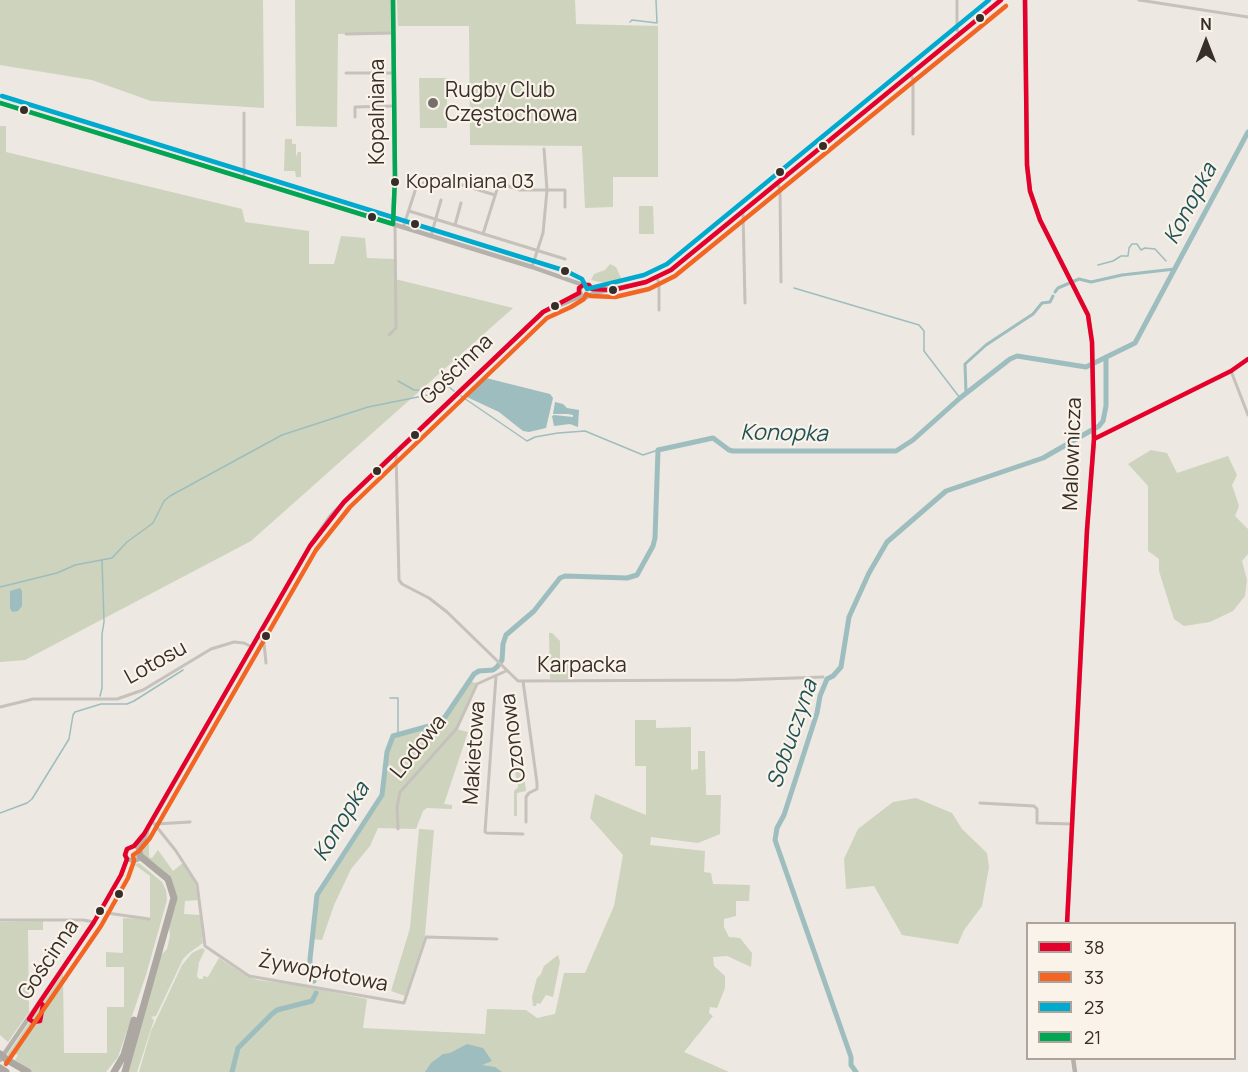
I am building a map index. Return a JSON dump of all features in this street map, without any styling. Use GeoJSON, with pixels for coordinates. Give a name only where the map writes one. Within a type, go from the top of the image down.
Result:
{"type":"FeatureCollection","features":[{"type":"Feature","properties":{"kind":"highway"},"geometry":{"type":"LineString","coordinates":[[119,1072],[129,1046],[170,898],[168,888],[161,878],[135,855]]}},
{"type":"Feature","properties":{"kind":"highway"},"geometry":{"type":"LineString","coordinates":[[108,1072],[129,1046]]}},
{"type":"Feature","properties":{"kind":"highway"},"geometry":{"type":"LineString","coordinates":[[114,1072],[129,1046]]}},
{"type":"Feature","properties":{"kind":"highway"},"geometry":{"type":"LineString","coordinates":[[125,1072],[129,1046]]}},
{"type":"Feature","properties":{"kind":"highway"},"geometry":{"type":"LineString","coordinates":[[0,1054],[23,1072]]}},
{"type":"Feature","properties":{"kind":"highway"},"geometry":{"type":"LineString","coordinates":[[6,1060],[28,1072]]}},
{"type":"Feature","properties":{"kind":"highway"},"geometry":{"type":"LineString","coordinates":[[0,1068],[6,1072]]}},
{"type":"Feature","properties":{"kind":"street","name":"Kopalniana"},"geometry":{"type":"LineString","coordinates":[[393,0],[394,225]]}},
{"type":"Feature","properties":{"kind":"street"},"geometry":{"type":"LineString","coordinates":[[957,0],[957,30],[960,34]]}},
{"type":"Feature","properties":{"kind":"street","name":"Gościnna"},"geometry":{"type":"LineString","coordinates":[[6,1060],[94,922],[120,875],[135,855],[144,834],[154,822],[320,531],[344,502],[537,317],[581,291],[587,297],[591,292],[634,285],[657,278],[671,270],[1001,0]]}},
{"type":"Feature","properties":{"kind":"street","name":"Malownicza"},"geometry":{"type":"LineString","coordinates":[[1025,0],[1029,184],[1037,213],[1088,315],[1092,332],[1094,436],[1067,922]]}},
{"type":"Feature","properties":{"kind":"street"},"geometry":{"type":"LineString","coordinates":[[1139,0],[1248,17]]}},
{"type":"Feature","properties":{"kind":"street"},"geometry":{"type":"LineString","coordinates":[[346,34],[393,33]]}},
{"type":"Feature","properties":{"kind":"street"},"geometry":{"type":"LineString","coordinates":[[346,73],[394,73]]}},
{"type":"Feature","properties":{"kind":"street"},"geometry":{"type":"LineString","coordinates":[[911,75],[913,80],[913,134]]}},
{"type":"Feature","properties":{"kind":"street"},"geometry":{"type":"LineString","coordinates":[[0,103],[532,267],[567,279],[576,284],[581,291],[589,285],[591,292]]}},
{"type":"Feature","properties":{"kind":"street"},"geometry":{"type":"LineString","coordinates":[[355,117],[355,107],[394,106]]}},
{"type":"Feature","properties":{"kind":"street"},"geometry":{"type":"LineString","coordinates":[[244,112],[244,179]]}},
{"type":"Feature","properties":{"kind":"street"},"geometry":{"type":"LineString","coordinates":[[532,267],[543,233],[547,190],[544,149]]}},
{"type":"Feature","properties":{"kind":"street"},"geometry":{"type":"LineString","coordinates":[[404,228],[416,188],[433,176],[495,195]]}},
{"type":"Feature","properties":{"kind":"street"},"geometry":{"type":"LineString","coordinates":[[483,234],[499,183],[520,190],[565,190],[565,207]]}},
{"type":"Feature","properties":{"kind":"street"},"geometry":{"type":"LineString","coordinates":[[778,184],[781,282]]}},
{"type":"Feature","properties":{"kind":"street"},"geometry":{"type":"LineString","coordinates":[[431,236],[441,200]]}},
{"type":"Feature","properties":{"kind":"street"},"geometry":{"type":"LineString","coordinates":[[455,225],[461,202]]}},
{"type":"Feature","properties":{"kind":"street"},"geometry":{"type":"LineString","coordinates":[[409,211],[564,259]]}},
{"type":"Feature","properties":{"kind":"street"},"geometry":{"type":"LineString","coordinates":[[743,212],[744,303]]}},
{"type":"Feature","properties":{"kind":"street"},"geometry":{"type":"LineString","coordinates":[[388,335],[396,328],[394,225]]}},
{"type":"Feature","properties":{"kind":"street"},"geometry":{"type":"LineString","coordinates":[[657,278],[659,310]]}},
{"type":"Feature","properties":{"kind":"street"},"geometry":{"type":"LineString","coordinates":[[1094,436],[1231,371],[1248,359]]}},
{"type":"Feature","properties":{"kind":"street"},"geometry":{"type":"LineString","coordinates":[[1231,371],[1248,415]]}},
{"type":"Feature","properties":{"kind":"street","name":"Karpacka"},"geometry":{"type":"LineString","coordinates":[[396,452],[399,580],[447,612],[515,679],[523,681],[737,680],[823,677]]}},
{"type":"Feature","properties":{"kind":"street"},"geometry":{"type":"LineString","coordinates":[[259,636],[264,643],[266,663]]}},
{"type":"Feature","properties":{"kind":"street","name":"Lotosu"},"geometry":{"type":"LineString","coordinates":[[0,707],[33,699],[117,699],[143,690],[211,649],[234,642],[244,643],[252,648]]}},
{"type":"Feature","properties":{"kind":"street","name":"Lodowa"},"geometry":{"type":"LineString","coordinates":[[398,829],[397,807],[400,792],[457,728],[477,684],[506,671]]}},
{"type":"Feature","properties":{"kind":"street","name":"Makietowa"},"geometry":{"type":"LineString","coordinates":[[496,676],[485,832],[523,834]]}},
{"type":"Feature","properties":{"kind":"street","name":"Ozonowa"},"geometry":{"type":"LineString","coordinates":[[523,681],[537,783],[537,789],[526,797],[526,822]]}},
{"type":"Feature","properties":{"kind":"street"},"geometry":{"type":"LineString","coordinates":[[980,802],[1034,806],[1037,809],[1037,823],[1072,824]]}},
{"type":"Feature","properties":{"kind":"street"},"geometry":{"type":"LineString","coordinates":[[154,822],[190,822]]}},
{"type":"Feature","properties":{"kind":"street","name":"Żywopłotowa"},"geometry":{"type":"LineString","coordinates":[[154,822],[197,884],[204,944],[207,949],[249,976],[404,1003],[426,937],[497,939]]}},
{"type":"Feature","properties":{"kind":"street"},"geometry":{"type":"LineString","coordinates":[[100,912],[149,919]]}},
{"type":"Feature","properties":{"kind":"street"},"geometry":{"type":"LineString","coordinates":[[0,920],[94,922]]}},
{"type":"Feature","properties":{"kind":"green space"},"geometry":{"type":"Polygon","coordinates":[[[0,0],[263,0],[264,108],[151,101],[92,80],[0,65],[0,0]]]}},
{"type":"Feature","properties":{"kind":"green space"},"geometry":{"type":"Polygon","coordinates":[[[295,0],[393,0],[393,33],[338,34],[337,127],[296,126],[295,0]]]}},
{"type":"Feature","properties":{"kind":"green space"},"geometry":{"type":"Polygon","coordinates":[[[397,0],[575,0],[576,24],[658,26],[658,177],[613,177],[613,207],[585,208],[582,146],[470,145],[469,26],[398,26],[397,0]]]}},
{"type":"Feature","properties":{"kind":"green space","name":"Rugby Club Częstochowa"},"geometry":{"type":"Polygon","coordinates":[[[419,78],[447,78],[447,128],[420,128],[419,78]]]}},
{"type":"Feature","properties":{"kind":"green space"},"geometry":{"type":"Polygon","coordinates":[[[0,126],[6,126],[6,152],[242,209],[245,222],[309,231],[309,264],[334,264],[341,236],[365,238],[367,258],[395,259],[395,279],[513,308],[251,541],[25,660],[0,662],[0,126]]]}},
{"type":"Feature","properties":{"kind":"green space"},"geometry":{"type":"Polygon","coordinates":[[[285,139],[292,139],[292,144],[296,144],[296,157],[298,152],[301,152],[301,177],[296,177],[295,171],[284,171],[285,139]]]}},
{"type":"Feature","properties":{"kind":"green space"},"geometry":{"type":"Polygon","coordinates":[[[639,206],[653,206],[654,234],[639,234],[639,206]]]}},
{"type":"Feature","properties":{"kind":"green space"},"geometry":{"type":"Polygon","coordinates":[[[610,264],[616,267],[623,282],[614,285],[591,280],[594,274],[605,270],[610,264]]]}},
{"type":"Feature","properties":{"kind":"green space"},"geometry":{"type":"Polygon","coordinates":[[[1151,450],[1167,453],[1177,473],[1228,456],[1237,475],[1232,485],[1239,506],[1235,516],[1248,529],[1248,554],[1242,561],[1247,580],[1245,596],[1233,611],[1210,622],[1184,626],[1174,619],[1159,571],[1159,559],[1148,551],[1148,486],[1128,464],[1151,450]]]}},
{"type":"Feature","properties":{"kind":"green space"},"geometry":{"type":"Polygon","coordinates":[[[549,633],[560,641],[560,660],[568,660],[568,679],[550,679],[549,633]]]}},
{"type":"Feature","properties":{"kind":"green space"},"geometry":{"type":"Polygon","coordinates":[[[470,681],[476,683],[456,729],[468,732],[444,804],[452,805],[452,809],[427,808],[423,811],[416,829],[378,828],[370,846],[351,869],[334,905],[322,940],[312,939],[319,895],[383,795],[392,739],[441,722],[470,681]]]}},
{"type":"Feature","properties":{"kind":"green space"},"geometry":{"type":"Polygon","coordinates":[[[635,720],[656,720],[656,728],[691,727],[691,770],[698,769],[698,751],[705,751],[706,795],[721,795],[720,834],[698,843],[651,837],[650,845],[705,851],[704,872],[711,873],[713,884],[750,885],[749,901],[736,901],[736,916],[724,919],[724,927],[729,937],[740,938],[752,953],[751,967],[727,956],[713,957],[714,966],[725,976],[725,988],[717,1008],[710,1007],[709,1013],[713,1016],[684,1052],[729,1072],[139,1072],[151,1031],[182,965],[192,953],[202,948],[205,950],[199,962],[197,976],[199,979],[203,979],[203,976],[208,977],[219,958],[248,977],[258,980],[367,999],[363,1028],[485,1034],[487,1009],[526,1010],[537,1018],[555,1014],[564,973],[585,973],[614,906],[623,855],[590,818],[595,794],[646,815],[646,766],[635,766],[635,720]]]}},
{"type":"Feature","properties":{"kind":"green space"},"geometry":{"type":"Polygon","coordinates":[[[521,752],[526,791],[517,793],[517,816],[514,816],[514,791],[518,787],[512,754],[521,752]]]}},
{"type":"Feature","properties":{"kind":"green space"},"geometry":{"type":"Polygon","coordinates":[[[916,798],[952,813],[962,829],[987,853],[989,867],[982,906],[964,930],[958,944],[902,935],[874,886],[846,889],[844,859],[858,829],[893,802],[916,798]]]}},
{"type":"Feature","properties":{"kind":"green space"},"geometry":{"type":"Polygon","coordinates":[[[419,829],[434,830],[425,935],[405,996],[391,991],[410,928],[419,829]]]}},
{"type":"Feature","properties":{"kind":"green space"},"geometry":{"type":"Polygon","coordinates":[[[149,831],[149,857],[152,858],[158,850],[173,871],[183,863],[195,883],[198,900],[185,901],[184,914],[200,915],[203,943],[183,959],[156,1016],[151,1017],[154,1020],[137,1072],[127,1072],[161,955],[167,949],[170,936],[169,927],[176,901],[175,892],[144,857],[141,848],[149,831]]]}},
{"type":"Feature","properties":{"kind":"green space"},"geometry":{"type":"Polygon","coordinates":[[[139,863],[162,882],[167,900],[146,975],[118,1057],[106,1072],[33,1072],[15,1060],[18,1055],[14,1054],[10,1057],[7,1055],[63,973],[64,1053],[107,1053],[107,1007],[124,1007],[124,967],[106,967],[106,952],[123,953],[123,918],[150,919],[150,876],[135,865],[130,866],[139,863]]]}},
{"type":"Feature","properties":{"kind":"green space"},"geometry":{"type":"Polygon","coordinates":[[[43,921],[43,930],[28,930],[29,1012],[8,1042],[0,1035],[0,922],[43,921]]]}},
{"type":"Feature","properties":{"kind":"green space"},"geometry":{"type":"Polygon","coordinates":[[[558,955],[560,962],[553,997],[546,995],[540,1004],[533,1006],[532,997],[537,978],[544,966],[558,955]]]}},
{"type":"Feature","properties":{"kind":"water"},"geometry":{"type":"Polygon","coordinates":[[[486,378],[550,394],[553,398],[546,428],[523,431],[499,412],[467,397],[480,381],[486,378]]]}},
{"type":"Feature","properties":{"kind":"water"},"geometry":{"type":"Polygon","coordinates":[[[555,402],[567,408],[579,410],[578,427],[570,424],[554,426],[552,416],[554,415],[573,417],[568,414],[553,414],[555,402]]]}},
{"type":"Feature","properties":{"kind":"water"},"geometry":{"type":"Polygon","coordinates":[[[20,588],[22,606],[18,611],[12,612],[10,591],[20,588]]]}},
{"type":"Feature","properties":{"kind":"water"},"geometry":{"type":"Polygon","coordinates":[[[467,1044],[483,1048],[492,1061],[482,1065],[495,1067],[502,1072],[425,1072],[431,1063],[443,1054],[467,1044]]]}},
{"type":"Feature","properties":{"kind":"waterway"},"geometry":{"type":"LineString","coordinates":[[630,22],[632,20],[657,23],[656,0]]}},
{"type":"Feature","properties":{"kind":"waterway","name":"Konopka"},"geometry":{"type":"LineString","coordinates":[[314,981],[310,959],[317,895],[382,795],[387,752],[393,736],[429,726],[445,717],[474,674],[497,667],[502,660],[506,635],[534,611],[560,578],[565,576],[627,578],[637,575],[655,538],[658,450],[713,438],[733,451],[896,451],[913,440],[960,398],[1010,359],[1017,356],[1086,367],[1135,343],[1248,132]]}},
{"type":"Feature","properties":{"kind":"waterway"},"geometry":{"type":"LineString","coordinates":[[1098,265],[1121,256],[1128,256],[1132,244],[1137,244],[1141,250],[1155,249],[1166,261]]}},
{"type":"Feature","properties":{"kind":"waterway"},"geometry":{"type":"LineString","coordinates":[[1055,292],[1058,288],[1079,279],[1091,282],[1122,275],[1175,269]]}},
{"type":"Feature","properties":{"kind":"waterway"},"geometry":{"type":"LineString","coordinates":[[794,288],[919,325],[924,331],[924,351],[960,398]]}},
{"type":"Feature","properties":{"kind":"waterway"},"geometry":{"type":"LineString","coordinates":[[966,393],[965,364],[986,345],[1033,314],[1042,303],[1050,302],[1053,296]]}},
{"type":"Feature","properties":{"kind":"waterway","name":"Sobuczyna"},"geometry":{"type":"LineString","coordinates":[[856,1072],[851,1065],[851,1057],[775,840],[777,828],[784,815],[817,713],[820,696],[827,679],[841,667],[849,617],[869,573],[887,542],[946,491],[1043,458],[1099,426],[1103,421],[1106,406],[1106,357]]}},
{"type":"Feature","properties":{"kind":"waterway"},"geometry":{"type":"LineString","coordinates":[[398,381],[414,390],[433,391]]}},
{"type":"Feature","properties":{"kind":"waterway"},"geometry":{"type":"LineString","coordinates":[[0,587],[57,573],[75,565],[112,558],[127,542],[153,523],[164,501],[170,496],[282,435],[368,407],[428,395],[444,387],[449,387],[454,391]]}},
{"type":"Feature","properties":{"kind":"waterway"},"geometry":{"type":"LineString","coordinates":[[461,396],[527,441],[535,437],[558,433],[585,431],[643,455],[658,450]]}},
{"type":"Feature","properties":{"kind":"waterway"},"geometry":{"type":"LineString","coordinates":[[100,696],[104,622],[102,560]]}},
{"type":"Feature","properties":{"kind":"waterway"},"geometry":{"type":"LineString","coordinates":[[0,813],[32,799],[69,739],[75,712],[101,704],[127,704],[183,670]]}},
{"type":"Feature","properties":{"kind":"waterway"},"geometry":{"type":"LineString","coordinates":[[390,698],[398,698],[398,733]]}},
{"type":"Feature","properties":{"kind":"waterway","name":"Konopka"},"geometry":{"type":"LineString","coordinates":[[232,1072],[238,1048],[272,1014],[277,1010],[312,1001],[316,993]]}},
{"type":"Feature","properties":{"kind":"transit line","name":"21"},"geometry":{"type":"LineString","coordinates":[[0,103],[393,224],[395,177],[393,0]]}},
{"type":"Feature","properties":{"kind":"transit line","name":"23"},"geometry":{"type":"LineString","coordinates":[[2,96],[566,271],[582,279],[587,289],[644,275],[667,264],[989,0]]}},
{"type":"Feature","properties":{"kind":"transit line","name":"38"},"geometry":{"type":"LineString","coordinates":[[40,1002],[94,922],[121,875],[127,859],[125,855],[127,849],[134,846],[144,834],[310,546],[344,502],[543,312],[579,293],[579,288],[583,285],[589,285],[592,289],[613,290],[646,282],[671,270],[1001,0]]}},
{"type":"Feature","properties":{"kind":"transit line","name":"38"},"geometry":{"type":"LineString","coordinates":[[1025,0],[1027,165],[1030,191],[1040,220],[1088,315],[1092,342],[1094,439],[1087,530],[1067,922]]}},
{"type":"Feature","properties":{"kind":"transit line","name":"33"},"geometry":{"type":"LineString","coordinates":[[6,1064],[101,926],[128,878],[134,861],[133,855],[150,838],[316,550],[350,507],[547,318],[571,307],[584,299],[586,294],[615,297],[649,289],[675,276],[1006,6]]}},
{"type":"Feature","properties":{"kind":"transit line","name":"38"},"geometry":{"type":"LineString","coordinates":[[1094,439],[1231,371],[1248,359]]}},
{"type":"Feature","properties":{"kind":"transit line","name":"38"},"geometry":{"type":"LineString","coordinates":[[40,1002],[43,1005],[40,1021],[33,1022],[29,1019],[40,1002]]}},
{"type":"Feature","properties":{"kind":"place","name":"Rugby Club Częstochowa"},"geometry":{"type":"Point","coordinates":[433,103]}},
{"type":"Feature","properties":{"kind":"place","name":"Kopalniana 03"},"geometry":{"type":"Point","coordinates":[395,182]}}]}
